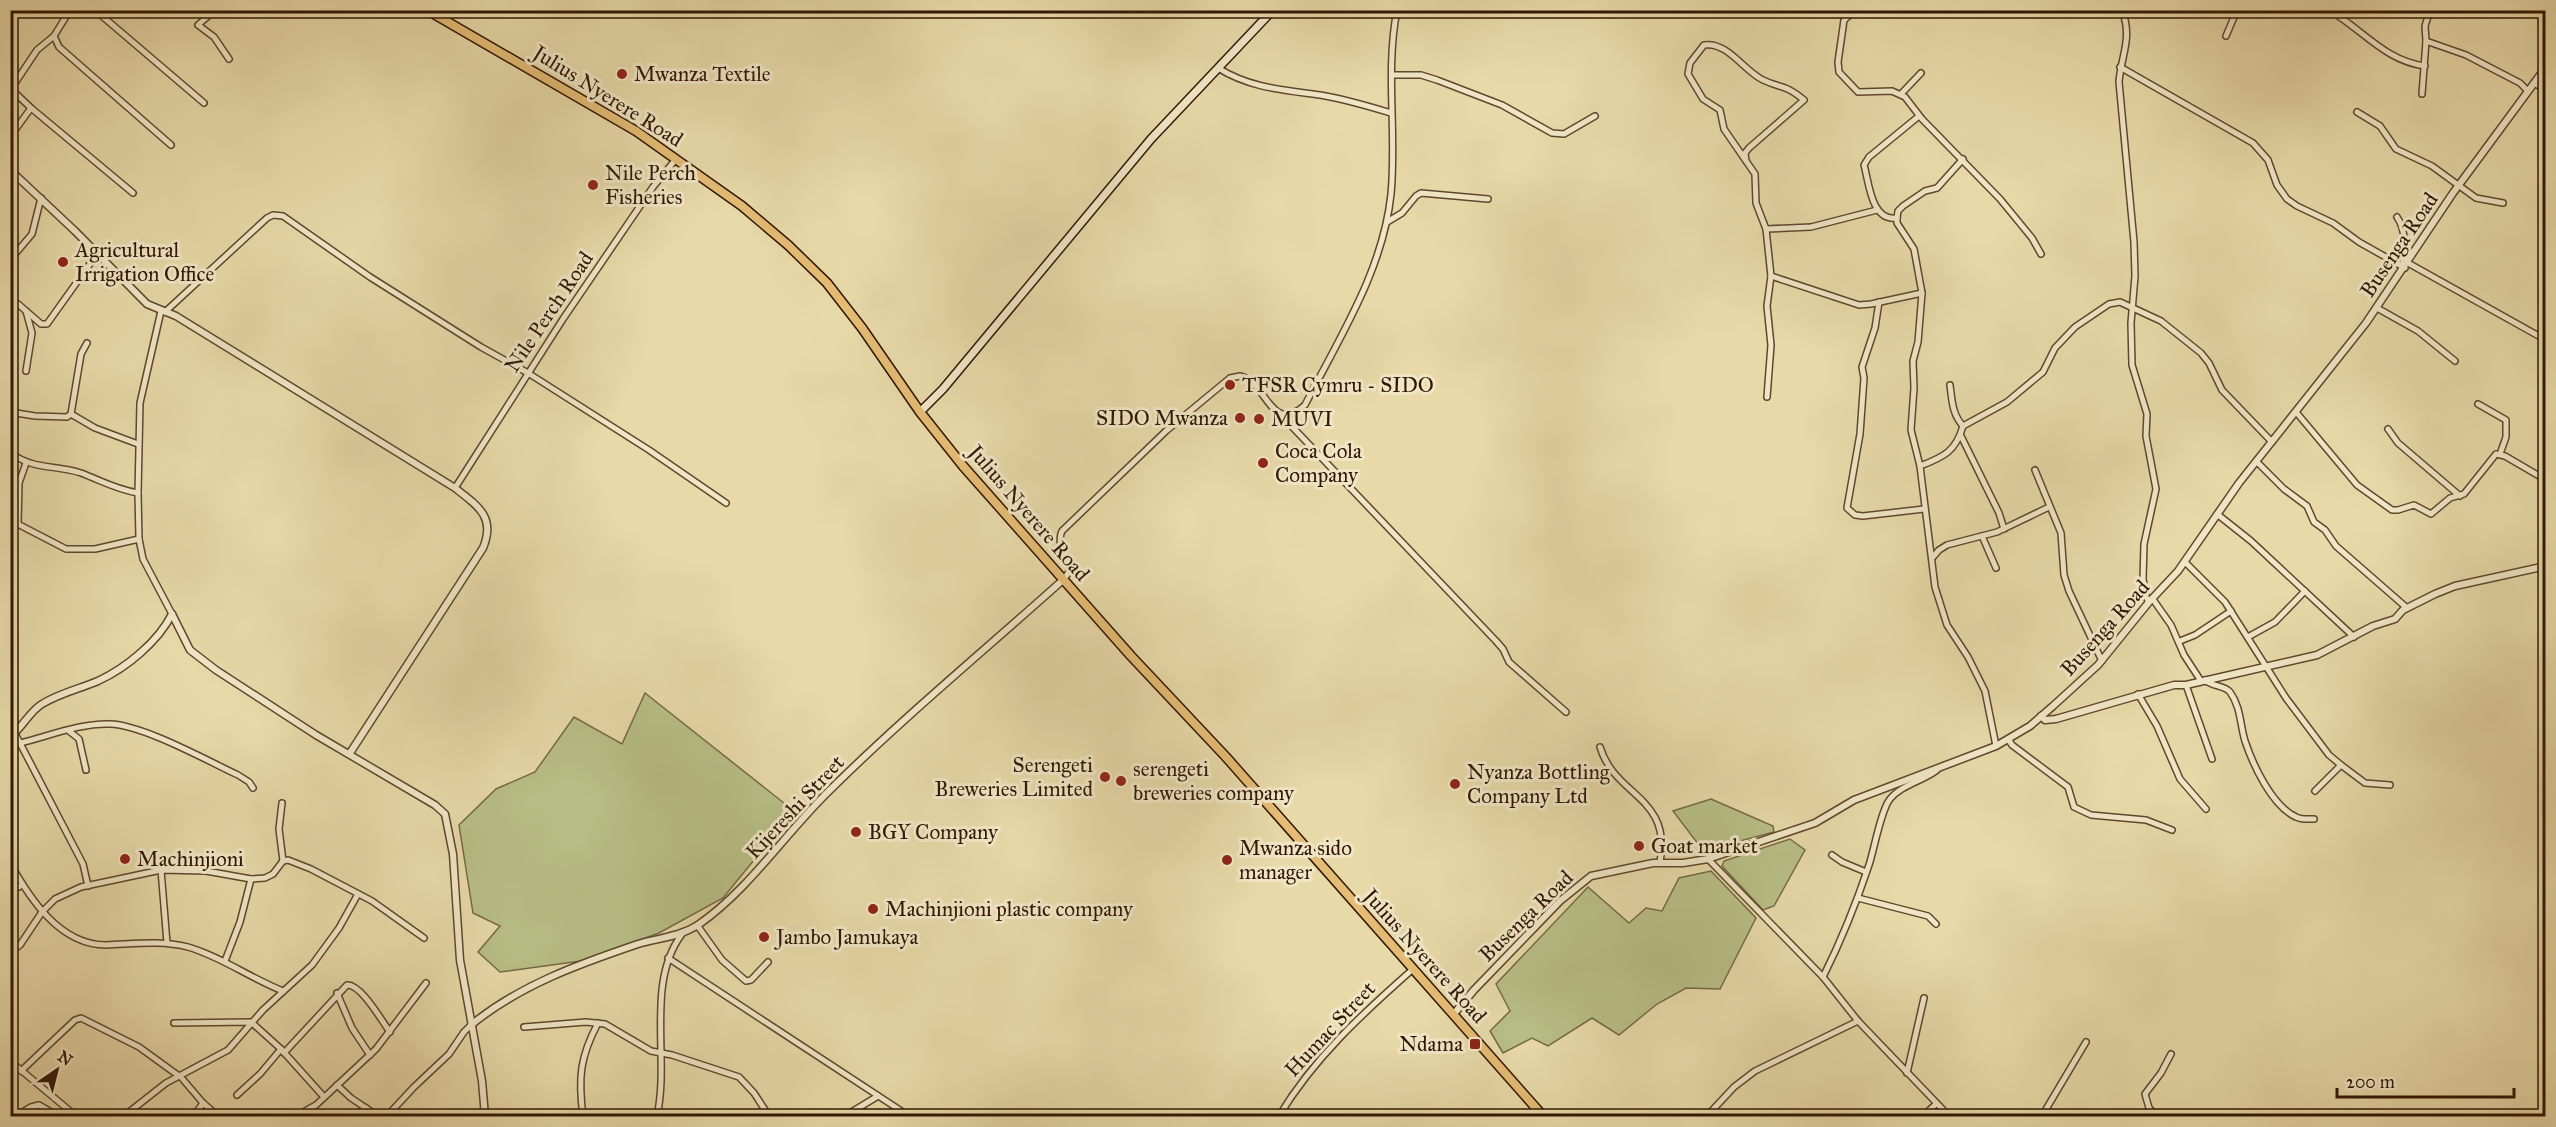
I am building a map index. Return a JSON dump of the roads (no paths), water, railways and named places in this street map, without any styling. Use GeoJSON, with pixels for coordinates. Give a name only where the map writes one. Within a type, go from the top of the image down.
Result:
{"type":"FeatureCollection","features":[{"type":"Feature","properties":{"kind":"highway","name":"Julius Nyerere Road"},"geometry":{"type":"LineString","coordinates":[[427,10],[636,131],[742,206],[788,245],[827,284],[862,328],[920,412],[963,466],[1131,656],[1226,757],[1543,1116]]}},
{"type":"Feature","properties":{"kind":"main road"},"geometry":{"type":"LineString","coordinates":[[920,412],[943,389],[1151,139],[1273,10]]}},
{"type":"Feature","properties":{"kind":"street"},"geometry":{"type":"LineString","coordinates":[[70,10],[54,36],[37,50],[11,89],[134,193]]}},
{"type":"Feature","properties":{"kind":"street"},"geometry":{"type":"LineString","coordinates":[[95,10],[204,103]]}},
{"type":"Feature","properties":{"kind":"street"},"geometry":{"type":"LineString","coordinates":[[215,10],[198,25],[214,37],[229,59]]}},
{"type":"Feature","properties":{"kind":"street"},"geometry":{"type":"LineString","coordinates":[[1279,413],[1288,415],[1296,413],[1305,405],[1373,270],[1391,193],[1393,41],[1397,10]]}},
{"type":"Feature","properties":{"kind":"street"},"geometry":{"type":"LineString","coordinates":[[1863,10],[1852,13],[1844,20],[1838,62],[1839,72],[1858,92],[1892,91],[1901,94],[1910,102],[1919,116],[1963,159],[2022,225],[2041,254]]}},
{"type":"Feature","properties":{"kind":"street"},"geometry":{"type":"LineString","coordinates":[[2122,10],[2128,38],[2120,67],[2119,82],[2135,276],[2131,307],[2132,365],[2146,414],[2146,436],[2156,489],[2144,544],[2143,579],[2146,597],[2180,641],[2184,655],[2203,681],[2224,688],[2231,694],[2242,718],[2244,738],[2253,764],[2280,805],[2298,819],[2314,819]]}},
{"type":"Feature","properties":{"kind":"street"},"geometry":{"type":"LineString","coordinates":[[2226,36],[2236,10]]}},
{"type":"Feature","properties":{"kind":"street"},"geometry":{"type":"LineString","coordinates":[[2329,10],[2383,51],[2425,66]]}},
{"type":"Feature","properties":{"kind":"street"},"geometry":{"type":"LineString","coordinates":[[2422,94],[2425,26],[2430,10]]}},
{"type":"Feature","properties":{"kind":"street"},"geometry":{"type":"LineString","coordinates":[[54,36],[59,47],[171,145]]}},
{"type":"Feature","properties":{"kind":"street"},"geometry":{"type":"LineString","coordinates":[[2426,41],[2466,55],[2520,83],[2528,91]]}},
{"type":"Feature","properties":{"kind":"street"},"geometry":{"type":"LineString","coordinates":[[1746,161],[1745,153],[1749,148],[1804,100],[1790,88],[1762,79],[1726,52],[1713,45],[1704,45],[1698,49],[1690,63],[1688,74],[1703,99],[1720,110],[1724,129],[1746,161],[1755,174],[1756,203],[1766,229],[1771,276],[1767,306],[1771,345],[1767,397]]}},
{"type":"Feature","properties":{"kind":"street"},"geometry":{"type":"LineString","coordinates":[[2120,67],[2253,143],[2268,160],[2277,185],[2287,199],[2297,206],[2333,224],[2373,250],[2546,340]]}},
{"type":"Feature","properties":{"kind":"street","name":"Busenga Road"},"geometry":{"type":"LineString","coordinates":[[1453,1015],[1560,901],[1591,876],[1660,862],[1683,863],[1708,859],[1815,823],[1854,800],[1996,746],[2041,716],[2102,661],[2150,600],[2185,562],[2256,461],[2377,308],[2460,185],[2546,67]]}},
{"type":"Feature","properties":{"kind":"street"},"geometry":{"type":"LineString","coordinates":[[1218,68],[1239,80],[1256,86],[1320,95],[1392,113]]}},
{"type":"Feature","properties":{"kind":"street"},"geometry":{"type":"LineString","coordinates":[[1901,94],[1921,73]]}},
{"type":"Feature","properties":{"kind":"street"},"geometry":{"type":"LineString","coordinates":[[1392,75],[1421,75],[1437,80],[1502,105],[1552,133],[1564,134],[1595,116]]}},
{"type":"Feature","properties":{"kind":"street"},"geometry":{"type":"LineString","coordinates":[[2534,83],[2546,90]]}},
{"type":"Feature","properties":{"kind":"street"},"geometry":{"type":"LineString","coordinates":[[10,137],[32,108]]}},
{"type":"Feature","properties":{"kind":"street"},"geometry":{"type":"LineString","coordinates":[[2357,112],[2380,126],[2396,149],[2432,166],[2476,198],[2503,203]]}},
{"type":"Feature","properties":{"kind":"street"},"geometry":{"type":"LineString","coordinates":[[1897,218],[1888,218],[1877,210],[1864,165],[1919,116]]}},
{"type":"Feature","properties":{"kind":"street","name":"Nile Perch Road"},"geometry":{"type":"LineString","coordinates":[[455,489],[528,373],[653,187],[676,159]]}},
{"type":"Feature","properties":{"kind":"street"},"geometry":{"type":"LineString","coordinates":[[1963,159],[1936,188],[1925,191],[1903,206],[1898,211],[1897,224],[1914,249],[1922,293],[1917,329],[1918,342],[1913,361],[1911,430],[1920,466],[1935,587],[1947,625],[1982,683],[1996,746]]}},
{"type":"Feature","properties":{"kind":"street"},"geometry":{"type":"LineString","coordinates":[[10,170],[147,304],[176,316],[455,489],[473,502],[486,519],[487,538],[483,548],[350,753]]}},
{"type":"Feature","properties":{"kind":"street"},"geometry":{"type":"LineString","coordinates":[[1386,222],[1402,213],[1421,193],[1488,199]]}},
{"type":"Feature","properties":{"kind":"street"},"geometry":{"type":"LineString","coordinates":[[10,260],[32,234],[41,198]]}},
{"type":"Feature","properties":{"kind":"street"},"geometry":{"type":"LineString","coordinates":[[1766,229],[1811,226],[1877,210]]}},
{"type":"Feature","properties":{"kind":"street"},"geometry":{"type":"LineString","coordinates":[[485,1116],[482,1081],[460,960],[453,854],[444,812],[350,753],[315,735],[196,656],[184,641],[143,560],[139,538],[138,493],[140,403],[163,311],[267,218],[278,215],[370,277],[650,450],[726,503]]}},
{"type":"Feature","properties":{"kind":"street"},"geometry":{"type":"LineString","coordinates":[[2397,217],[2403,232],[2405,266]]}},
{"type":"Feature","properties":{"kind":"street"},"geometry":{"type":"LineString","coordinates":[[10,309],[18,304],[41,324],[50,322],[97,254]]}},
{"type":"Feature","properties":{"kind":"street"},"geometry":{"type":"LineString","coordinates":[[1771,276],[1851,303],[1880,302],[1922,293]]}},
{"type":"Feature","properties":{"kind":"street"},"geometry":{"type":"LineString","coordinates":[[1880,302],[1873,337],[1862,367],[1864,378],[1859,441],[1847,508],[1863,516],[1924,509]]}},
{"type":"Feature","properties":{"kind":"street"},"geometry":{"type":"LineString","coordinates":[[1963,426],[2007,402],[2043,372],[2055,348],[2075,327],[2116,302],[2125,303],[2161,321],[2206,358],[2222,390],[2271,442]]}},
{"type":"Feature","properties":{"kind":"street"},"geometry":{"type":"LineString","coordinates":[[2377,308],[2418,331],[2455,362]]}},
{"type":"Feature","properties":{"kind":"street"},"geometry":{"type":"LineString","coordinates":[[26,311],[32,333],[26,371]]}},
{"type":"Feature","properties":{"kind":"street"},"geometry":{"type":"LineString","coordinates":[[10,411],[35,416],[68,417],[71,414],[81,354],[87,343]]}},
{"type":"Feature","properties":{"kind":"street"},"geometry":{"type":"LineString","coordinates":[[1064,579],[1071,569],[1060,543],[1059,537],[1062,531],[1166,431],[1230,378],[1240,376],[1249,380],[1496,641],[1509,662],[1566,712]]}},
{"type":"Feature","properties":{"kind":"street"},"geometry":{"type":"LineString","coordinates":[[1920,466],[1945,455],[1961,436],[1963,426],[1952,406],[1950,385]]}},
{"type":"Feature","properties":{"kind":"street"},"geometry":{"type":"LineString","coordinates":[[2478,404],[2505,420],[2507,429],[2500,454]]}},
{"type":"Feature","properties":{"kind":"street"},"geometry":{"type":"LineString","coordinates":[[2296,412],[2357,484],[2392,510],[2414,505],[2431,514],[2446,500],[2460,496],[2469,489],[2494,456],[2500,454],[2546,480]]}},
{"type":"Feature","properties":{"kind":"street"},"geometry":{"type":"LineString","coordinates":[[71,414],[114,436],[138,444]]}},
{"type":"Feature","properties":{"kind":"street"},"geometry":{"type":"LineString","coordinates":[[2388,429],[2398,443],[2460,496]]}},
{"type":"Feature","properties":{"kind":"street"},"geometry":{"type":"LineString","coordinates":[[1961,436],[2000,513],[2004,529]]}},
{"type":"Feature","properties":{"kind":"street"},"geometry":{"type":"LineString","coordinates":[[10,453],[26,463],[73,471],[110,487],[138,493]]}},
{"type":"Feature","properties":{"kind":"street"},"geometry":{"type":"LineString","coordinates":[[2256,461],[2284,489],[2307,506],[2314,522],[2325,530],[2336,546],[2407,608]]}},
{"type":"Feature","properties":{"kind":"street"},"geometry":{"type":"LineString","coordinates":[[18,523],[19,483],[26,463]]}},
{"type":"Feature","properties":{"kind":"street"},"geometry":{"type":"LineString","coordinates":[[2035,470],[2061,533],[2064,575],[2069,591],[2102,661]]}},
{"type":"Feature","properties":{"kind":"street"},"geometry":{"type":"LineString","coordinates":[[1932,558],[1939,549],[1947,545],[2004,529],[2049,507]]}},
{"type":"Feature","properties":{"kind":"street"},"geometry":{"type":"LineString","coordinates":[[2217,514],[2251,542],[2354,637]]}},
{"type":"Feature","properties":{"kind":"street"},"geometry":{"type":"LineString","coordinates":[[10,520],[66,549],[95,549],[139,538]]}},
{"type":"Feature","properties":{"kind":"street"},"geometry":{"type":"LineString","coordinates":[[1982,536],[1996,568]]}},
{"type":"Feature","properties":{"kind":"street"},"geometry":{"type":"LineString","coordinates":[[2185,562],[2211,586],[2231,611],[2265,666],[2329,755],[2365,783],[2390,785]]}},
{"type":"Feature","properties":{"kind":"street"},"geometry":{"type":"LineString","coordinates":[[2041,716],[2045,720],[2056,719],[2174,685],[2186,685],[2317,655],[2382,622],[2395,619],[2407,608],[2456,586],[2546,566]]}},
{"type":"Feature","properties":{"kind":"street","name":"Kijereshi Street"},"geometry":{"type":"LineString","coordinates":[[471,1025],[513,996],[573,967],[653,940],[682,934],[697,925],[739,891],[830,790],[1064,579]]}},
{"type":"Feature","properties":{"kind":"street"},"geometry":{"type":"LineString","coordinates":[[2248,637],[2275,622],[2305,591]]}},
{"type":"Feature","properties":{"kind":"street"},"geometry":{"type":"LineString","coordinates":[[2180,641],[2195,635],[2231,611]]}},
{"type":"Feature","properties":{"kind":"street"},"geometry":{"type":"LineString","coordinates":[[13,735],[36,707],[98,681],[135,655],[165,627],[172,614]]}},
{"type":"Feature","properties":{"kind":"street"},"geometry":{"type":"LineString","coordinates":[[2186,685],[2212,759]]}},
{"type":"Feature","properties":{"kind":"street"},"geometry":{"type":"LineString","coordinates":[[2138,694],[2152,716],[2180,779],[2206,809]]}},
{"type":"Feature","properties":{"kind":"street"},"geometry":{"type":"LineString","coordinates":[[10,724],[13,735],[20,743],[83,864],[88,886]]}},
{"type":"Feature","properties":{"kind":"street"},"geometry":{"type":"LineString","coordinates":[[20,743],[68,731],[110,724],[144,732],[245,778],[253,788]]}},
{"type":"Feature","properties":{"kind":"street"},"geometry":{"type":"LineString","coordinates":[[68,731],[79,739],[86,770]]}},
{"type":"Feature","properties":{"kind":"street"},"geometry":{"type":"LineString","coordinates":[[2008,739],[2012,745],[2068,787],[2074,807],[2091,815],[2146,820],[2172,830]]}},
{"type":"Feature","properties":{"kind":"street"},"geometry":{"type":"LineString","coordinates":[[1600,747],[1605,761],[1658,820],[1663,844],[1660,862]]}},
{"type":"Feature","properties":{"kind":"street"},"geometry":{"type":"LineString","coordinates":[[2315,791],[2341,765]]}},
{"type":"Feature","properties":{"kind":"street"},"geometry":{"type":"LineString","coordinates":[[1823,977],[1858,898],[1886,804],[1898,791],[1923,780],[1937,770]]}},
{"type":"Feature","properties":{"kind":"street"},"geometry":{"type":"LineString","coordinates":[[282,803],[279,829],[283,861]]}},
{"type":"Feature","properties":{"kind":"street"},"geometry":{"type":"LineString","coordinates":[[1832,855],[1866,872]]}},
{"type":"Feature","properties":{"kind":"street"},"geometry":{"type":"LineString","coordinates":[[1708,859],[1823,977],[1858,1021],[1949,1116]]}},
{"type":"Feature","properties":{"kind":"street"},"geometry":{"type":"LineString","coordinates":[[10,953],[20,945],[42,912],[63,894],[160,870],[206,871],[251,879],[269,876],[283,861]]}},
{"type":"Feature","properties":{"kind":"street"},"geometry":{"type":"LineString","coordinates":[[283,861],[297,862],[372,901],[424,938]]}},
{"type":"Feature","properties":{"kind":"street"},"geometry":{"type":"LineString","coordinates":[[10,863],[22,885],[42,912],[52,921],[89,943],[167,943],[189,947],[225,961],[248,975],[283,991]]}},
{"type":"Feature","properties":{"kind":"street"},"geometry":{"type":"LineString","coordinates":[[160,870],[167,943]]}},
{"type":"Feature","properties":{"kind":"street"},"geometry":{"type":"LineString","coordinates":[[225,961],[240,922],[251,879]]}},
{"type":"Feature","properties":{"kind":"street"},"geometry":{"type":"LineString","coordinates":[[10,892],[22,885]]}},
{"type":"Feature","properties":{"kind":"street"},"geometry":{"type":"LineString","coordinates":[[124,1116],[166,1083],[222,1055],[234,1045],[251,1022],[312,965],[339,928],[358,894]]}},
{"type":"Feature","properties":{"kind":"street"},"geometry":{"type":"LineString","coordinates":[[1858,898],[1928,916],[1936,924]]}},
{"type":"Feature","properties":{"kind":"street"},"geometry":{"type":"LineString","coordinates":[[697,925],[722,960],[746,981],[752,980],[768,962]]}},
{"type":"Feature","properties":{"kind":"street"},"geometry":{"type":"LineString","coordinates":[[657,1116],[663,1054],[662,984],[668,958],[682,934]]}},
{"type":"Feature","properties":{"kind":"street"},"geometry":{"type":"LineString","coordinates":[[668,958],[909,1116]]}},
{"type":"Feature","properties":{"kind":"street","name":"Humac Street"},"geometry":{"type":"LineString","coordinates":[[1279,1116],[1295,1089],[1332,1045],[1413,969]]}},
{"type":"Feature","properties":{"kind":"street"},"geometry":{"type":"LineString","coordinates":[[296,1116],[310,1109],[370,1055],[426,983]]}},
{"type":"Feature","properties":{"kind":"street"},"geometry":{"type":"LineString","coordinates":[[237,1095],[347,985],[356,987],[390,1032]]}},
{"type":"Feature","properties":{"kind":"street"},"geometry":{"type":"LineString","coordinates":[[337,993],[352,1028],[370,1055]]}},
{"type":"Feature","properties":{"kind":"street"},"geometry":{"type":"LineString","coordinates":[[1907,1073],[1924,998]]}},
{"type":"Feature","properties":{"kind":"street"},"geometry":{"type":"LineString","coordinates":[[21,1071],[75,1020],[81,1018],[139,1047],[180,1076],[203,1103],[218,1116]]}},
{"type":"Feature","properties":{"kind":"street"},"geometry":{"type":"LineString","coordinates":[[1707,1116],[1734,1087],[1755,1071],[1858,1021]]}},
{"type":"Feature","properties":{"kind":"street"},"geometry":{"type":"LineString","coordinates":[[174,1023],[251,1022],[282,1051],[324,1097]]}},
{"type":"Feature","properties":{"kind":"street"},"geometry":{"type":"LineString","coordinates":[[583,1116],[581,1070],[583,1054],[597,1023]]}},
{"type":"Feature","properties":{"kind":"street"},"geometry":{"type":"LineString","coordinates":[[524,1027],[597,1023],[612,1027],[641,1047],[739,1077],[754,1092],[769,1116]]}},
{"type":"Feature","properties":{"kind":"street"},"geometry":{"type":"LineString","coordinates":[[387,1116],[449,1054],[471,1025]]}},
{"type":"Feature","properties":{"kind":"street"},"geometry":{"type":"LineString","coordinates":[[2042,1116],[2086,1042]]}},
{"type":"Feature","properties":{"kind":"street"},"geometry":{"type":"LineString","coordinates":[[2156,1116],[2149,1108],[2145,1094],[2161,1073],[2171,1054]]}},
{"type":"Feature","properties":{"kind":"street"},"geometry":{"type":"LineString","coordinates":[[10,1061],[76,1116]]}},
{"type":"Feature","properties":{"kind":"street"},"geometry":{"type":"LineString","coordinates":[[337,1085],[378,1116]]}},
{"type":"Feature","properties":{"kind":"street"},"geometry":{"type":"LineString","coordinates":[[845,1116],[878,1096]]}},
{"type":"Feature","properties":{"kind":"street"},"geometry":{"type":"LineString","coordinates":[[194,1116],[203,1103]]}},
{"type":"Feature","properties":{"kind":"street"},"geometry":{"type":"LineString","coordinates":[[1923,1116],[1936,1104]]}},
{"type":"Feature","properties":{"kind":"street"},"geometry":{"type":"LineString","coordinates":[[16,1116],[39,1105],[58,1116]]}},
{"type":"Feature","properties":{"kind":"street"},"geometry":{"type":"LineString","coordinates":[[354,1116],[366,1108]]}},
{"type":"Feature","properties":{"kind":"street"},"geometry":{"type":"LineString","coordinates":[[1529,1116],[1536,1108]]}},
{"type":"Feature","properties":{"kind":"place","name":"Mwanza Textile"},"geometry":{"type":"Point","coordinates":[622,74]}},
{"type":"Feature","properties":{"kind":"place","name":"Nile Perch Fisheries"},"geometry":{"type":"Point","coordinates":[593,185]}},
{"type":"Feature","properties":{"kind":"place","name":"Agricultural Irrigation Office"},"geometry":{"type":"Point","coordinates":[63,262]}},
{"type":"Feature","properties":{"kind":"place","name":"TFSR Cymru - SIDO"},"geometry":{"type":"Point","coordinates":[1230,385]}},
{"type":"Feature","properties":{"kind":"place","name":"SIDO Mwanza"},"geometry":{"type":"Point","coordinates":[1240,418]}},
{"type":"Feature","properties":{"kind":"place","name":"MUVI"},"geometry":{"type":"Point","coordinates":[1259,419]}},
{"type":"Feature","properties":{"kind":"place","name":"Coca Cola Company"},"geometry":{"type":"Point","coordinates":[1263,463]}},
{"type":"Feature","properties":{"kind":"place","name":"Serengeti Breweries Limited"},"geometry":{"type":"Point","coordinates":[1105,777]}},
{"type":"Feature","properties":{"kind":"place","name":"serengeti breweries company"},"geometry":{"type":"Point","coordinates":[1121,781]}},
{"type":"Feature","properties":{"kind":"place","name":"Nyanza Bottling Company Ltd"},"geometry":{"type":"Point","coordinates":[1455,784]}},
{"type":"Feature","properties":{"kind":"place","name":"BGY Company"},"geometry":{"type":"Point","coordinates":[856,832]}},
{"type":"Feature","properties":{"kind":"place","name":"Goat market"},"geometry":{"type":"Point","coordinates":[1639,846]}},
{"type":"Feature","properties":{"kind":"place","name":"Machinjioni"},"geometry":{"type":"Point","coordinates":[125,859]}},
{"type":"Feature","properties":{"kind":"place","name":"Mwanza sido manager"},"geometry":{"type":"Point","coordinates":[1227,860]}},
{"type":"Feature","properties":{"kind":"place","name":"Machinjioni plastic company"},"geometry":{"type":"Point","coordinates":[873,909]}},
{"type":"Feature","properties":{"kind":"place","name":"Jambo Jamukaya"},"geometry":{"type":"Point","coordinates":[764,937]}},
{"type":"Feature","properties":{"kind":"place","name":"Ndama"},"geometry":{"type":"Point","coordinates":[1475,1044]}}]}
